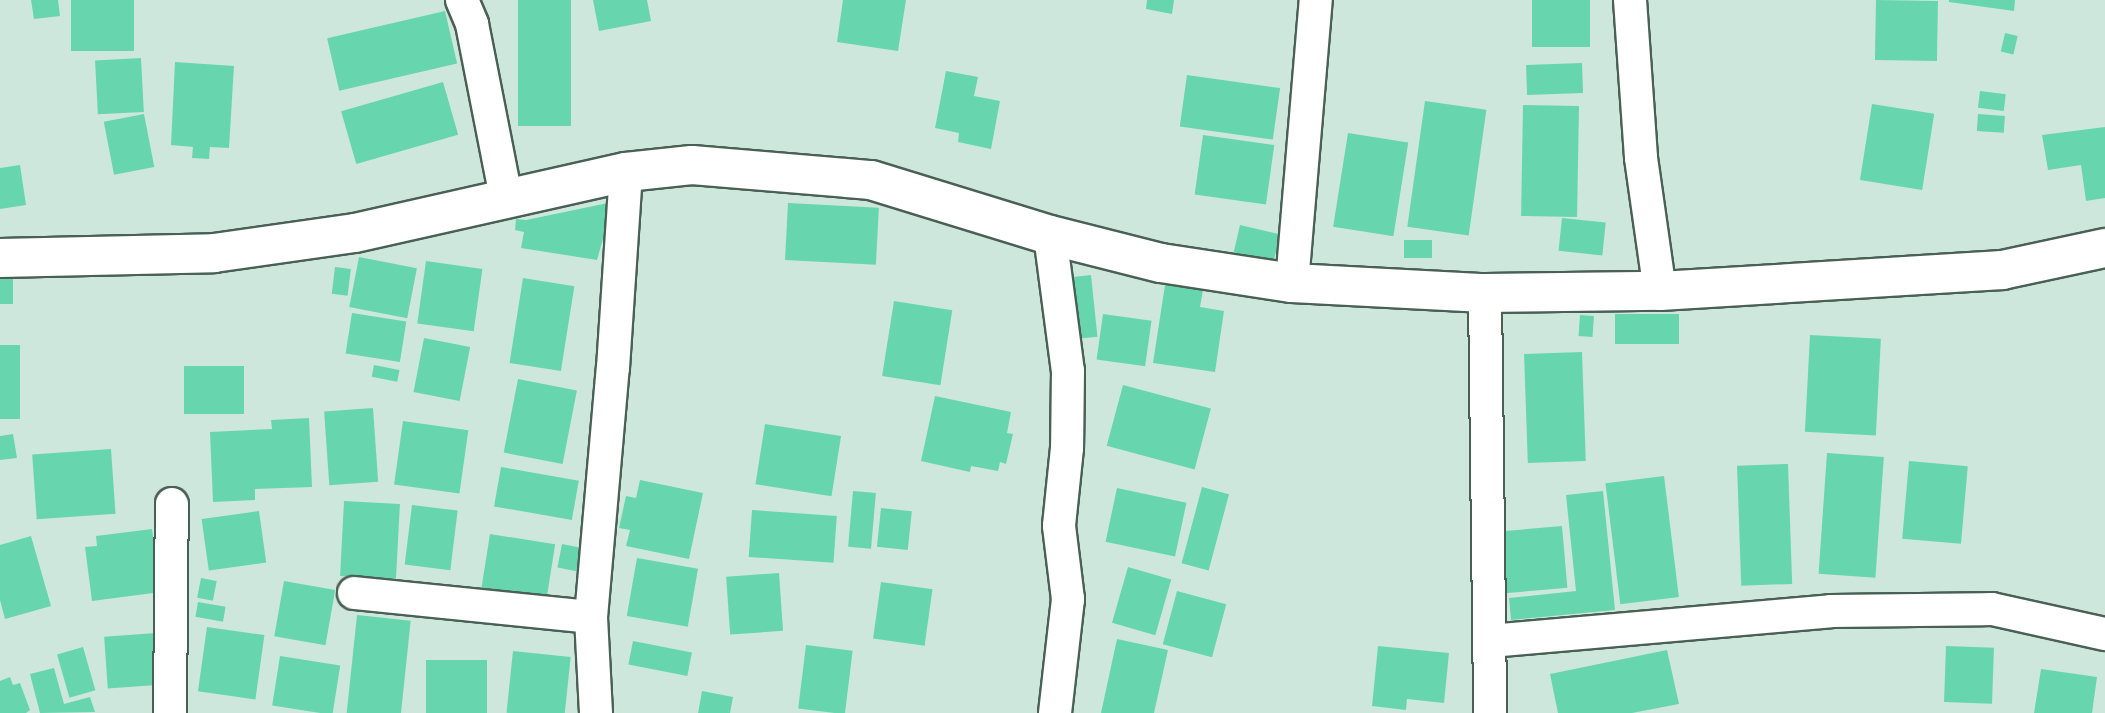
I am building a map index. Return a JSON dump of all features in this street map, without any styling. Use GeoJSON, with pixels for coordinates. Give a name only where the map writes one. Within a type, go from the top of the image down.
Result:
{"type":"FeatureCollection","features":[{"type":"Feature","properties":{"kind":"street"},"geometry":{"type":"LineString","coordinates":[[462,0],[472,24],[506,198]]}},
{"type":"Feature","properties":{"kind":"street"},"geometry":{"type":"LineString","coordinates":[[1292,283],[1316,0]]}},
{"type":"Feature","properties":{"kind":"street"},"geometry":{"type":"LineString","coordinates":[[1630,0],[1641,158],[1660,291]]}},
{"type":"Feature","properties":{"kind":"street"},"geometry":{"type":"LineString","coordinates":[[0,258],[214,253],[355,233],[626,172],[692,165],[871,180],[1050,234],[1161,263],[1292,283],[1485,293],[1660,291],[2002,270],[2105,248]]}},
{"type":"Feature","properties":{"kind":"street"},"geometry":{"type":"LineString","coordinates":[[596,713],[590,617],[613,368],[626,172]]}},
{"type":"Feature","properties":{"kind":"street"},"geometry":{"type":"LineString","coordinates":[[1050,234],[1068,371],[1067,448],[1059,526],[1068,599],[1055,713]]}},
{"type":"Feature","properties":{"kind":"street"},"geometry":{"type":"LineString","coordinates":[[1485,293],[1490,713]]}},
{"type":"Feature","properties":{"kind":"street"},"geometry":{"type":"LineString","coordinates":[[170,713],[172,504]]}},
{"type":"Feature","properties":{"kind":"street"},"geometry":{"type":"LineString","coordinates":[[354,593],[590,617]]}},
{"type":"Feature","properties":{"kind":"street"},"geometry":{"type":"LineString","coordinates":[[1490,641],[1845,611],[1992,609],[2105,634]]}},
{"type":"Feature","properties":{"kind":"building"},"geometry":{"type":"Polygon","coordinates":[[[31,0],[58,0],[60,16],[34,19],[31,0]]]}},
{"type":"Feature","properties":{"kind":"building"},"geometry":{"type":"Polygon","coordinates":[[[71,0],[134,0],[134,51],[71,51],[71,0]]]}},
{"type":"Feature","properties":{"kind":"building"},"geometry":{"type":"Polygon","coordinates":[[[518,0],[571,0],[571,126],[518,126],[518,0]]]}},
{"type":"Feature","properties":{"kind":"building"},"geometry":{"type":"Polygon","coordinates":[[[593,0],[647,0],[651,21],[599,31],[593,0]]]}},
{"type":"Feature","properties":{"kind":"building"},"geometry":{"type":"Polygon","coordinates":[[[843,0],[906,0],[898,51],[837,42],[843,0]]]}},
{"type":"Feature","properties":{"kind":"building"},"geometry":{"type":"Polygon","coordinates":[[[1147,0],[1174,0],[1172,14],[1146,9],[1147,0]]]}},
{"type":"Feature","properties":{"kind":"building"},"geometry":{"type":"Polygon","coordinates":[[[1532,0],[1590,0],[1590,47],[1532,47],[1532,0]]]}},
{"type":"Feature","properties":{"kind":"building"},"geometry":{"type":"Polygon","coordinates":[[[1876,0],[1938,1],[1937,61],[1875,60],[1876,0]]]}},
{"type":"Feature","properties":{"kind":"building"},"geometry":{"type":"Polygon","coordinates":[[[1949,0],[2015,0],[2014,11],[1949,0]]]}},
{"type":"Feature","properties":{"kind":"building"},"geometry":{"type":"Polygon","coordinates":[[[445,11],[457,64],[339,91],[327,38],[445,11]]]}},
{"type":"Feature","properties":{"kind":"building"},"geometry":{"type":"Polygon","coordinates":[[[2005,33],[2018,36],[2013,54],[2001,52],[2005,33]]]}},
{"type":"Feature","properties":{"kind":"building"},"geometry":{"type":"Polygon","coordinates":[[[141,58],[144,112],[98,114],[95,60],[141,58]]]}},
{"type":"Feature","properties":{"kind":"building"},"geometry":{"type":"Polygon","coordinates":[[[175,62],[234,66],[229,148],[210,147],[209,159],[192,158],[193,147],[171,145],[175,62]]]}},
{"type":"Feature","properties":{"kind":"building"},"geometry":{"type":"Polygon","coordinates":[[[1582,63],[1583,93],[1527,95],[1526,65],[1582,63]]]}},
{"type":"Feature","properties":{"kind":"building"},"geometry":{"type":"Polygon","coordinates":[[[946,71],[978,77],[974,96],[1000,101],[991,149],[958,142],[959,133],[935,128],[946,71]]]}},
{"type":"Feature","properties":{"kind":"building"},"geometry":{"type":"Polygon","coordinates":[[[1187,75],[1280,88],[1273,140],[1180,126],[1187,75]]]}},
{"type":"Feature","properties":{"kind":"building"},"geometry":{"type":"Polygon","coordinates":[[[443,82],[458,135],[356,164],[341,111],[443,82]]]}},
{"type":"Feature","properties":{"kind":"building"},"geometry":{"type":"Polygon","coordinates":[[[1980,91],[2006,94],[2004,111],[1978,108],[1980,91]]]}},
{"type":"Feature","properties":{"kind":"building"},"geometry":{"type":"Polygon","coordinates":[[[1425,101],[1486,110],[1469,235],[1407,227],[1425,101]]]}},
{"type":"Feature","properties":{"kind":"building"},"geometry":{"type":"Polygon","coordinates":[[[1872,104],[1934,114],[1922,190],[1860,180],[1872,104]]]}},
{"type":"Feature","properties":{"kind":"building"},"geometry":{"type":"Polygon","coordinates":[[[1523,105],[1579,106],[1577,217],[1521,216],[1523,105]]]}},
{"type":"Feature","properties":{"kind":"building"},"geometry":{"type":"Polygon","coordinates":[[[144,114],[154,167],[114,175],[104,122],[144,114]]]}},
{"type":"Feature","properties":{"kind":"building"},"geometry":{"type":"Polygon","coordinates":[[[1978,114],[2005,116],[2004,133],[1977,131],[1978,114]]]}},
{"type":"Feature","properties":{"kind":"building"},"geometry":{"type":"Polygon","coordinates":[[[2105,127],[2105,198],[2086,201],[2081,165],[2048,170],[2042,135],[2105,127]]]}},
{"type":"Feature","properties":{"kind":"building"},"geometry":{"type":"Polygon","coordinates":[[[1348,133],[1408,143],[1393,236],[1333,227],[1348,133]]]}},
{"type":"Feature","properties":{"kind":"building"},"geometry":{"type":"Polygon","coordinates":[[[1203,135],[1274,145],[1266,204],[1195,194],[1203,135]]]}},
{"type":"Feature","properties":{"kind":"building"},"geometry":{"type":"Polygon","coordinates":[[[20,165],[26,205],[0,209],[0,168],[20,165]]]}},
{"type":"Feature","properties":{"kind":"building"},"geometry":{"type":"Polygon","coordinates":[[[608,203],[606,214],[610,214],[597,260],[521,248],[524,232],[515,230],[516,219],[526,220],[608,203]]]}},
{"type":"Feature","properties":{"kind":"building"},"geometry":{"type":"Polygon","coordinates":[[[788,203],[879,208],[876,265],[785,260],[788,203]]]}},
{"type":"Feature","properties":{"kind":"building"},"geometry":{"type":"Polygon","coordinates":[[[1562,218],[1606,223],[1602,255],[1559,251],[1562,218]]]}},
{"type":"Feature","properties":{"kind":"building"},"geometry":{"type":"Polygon","coordinates":[[[1240,225],[1280,234],[1274,262],[1234,252],[1240,225]]]}},
{"type":"Feature","properties":{"kind":"building"},"geometry":{"type":"Polygon","coordinates":[[[1404,240],[1432,240],[1432,258],[1404,258],[1404,240]]]}},
{"type":"Feature","properties":{"kind":"building"},"geometry":{"type":"Polygon","coordinates":[[[359,257],[417,268],[407,318],[349,307],[359,257]]]}},
{"type":"Feature","properties":{"kind":"building"},"geometry":{"type":"Polygon","coordinates":[[[426,261],[482,269],[474,331],[417,323],[426,261]]]}},
{"type":"Feature","properties":{"kind":"building"},"geometry":{"type":"Polygon","coordinates":[[[335,267],[351,269],[348,296],[332,294],[335,267]]]}},
{"type":"Feature","properties":{"kind":"building"},"geometry":{"type":"Polygon","coordinates":[[[0,268],[13,268],[13,304],[0,304],[0,268]]]}},
{"type":"Feature","properties":{"kind":"building"},"geometry":{"type":"Polygon","coordinates":[[[1091,275],[1097,337],[1080,339],[1073,277],[1091,275]]]}},
{"type":"Feature","properties":{"kind":"building"},"geometry":{"type":"Polygon","coordinates":[[[523,278],[574,286],[561,371],[510,363],[523,278]]]}},
{"type":"Feature","properties":{"kind":"building"},"geometry":{"type":"Polygon","coordinates":[[[1165,285],[1203,290],[1200,307],[1224,311],[1215,372],[1153,363],[1165,285]]]}},
{"type":"Feature","properties":{"kind":"building"},"geometry":{"type":"Polygon","coordinates":[[[894,301],[952,310],[940,385],[882,376],[894,301]]]}},
{"type":"Feature","properties":{"kind":"building"},"geometry":{"type":"Polygon","coordinates":[[[352,313],[406,322],[400,362],[346,353],[352,313]]]}},
{"type":"Feature","properties":{"kind":"building"},"geometry":{"type":"Polygon","coordinates":[[[1103,314],[1152,321],[1145,366],[1097,360],[1103,314]]]}},
{"type":"Feature","properties":{"kind":"building"},"geometry":{"type":"Polygon","coordinates":[[[1615,314],[1679,314],[1679,344],[1615,344],[1615,314]]]}},
{"type":"Feature","properties":{"kind":"building"},"geometry":{"type":"Polygon","coordinates":[[[1580,315],[1594,316],[1593,337],[1579,336],[1580,315]]]}},
{"type":"Feature","properties":{"kind":"building"},"geometry":{"type":"Polygon","coordinates":[[[1810,335],[1881,339],[1876,436],[1805,432],[1810,335]]]}},
{"type":"Feature","properties":{"kind":"building"},"geometry":{"type":"Polygon","coordinates":[[[424,338],[470,347],[460,401],[414,392],[424,338]]]}},
{"type":"Feature","properties":{"kind":"building"},"geometry":{"type":"Polygon","coordinates":[[[0,345],[20,345],[20,419],[0,419],[0,345]]]}},
{"type":"Feature","properties":{"kind":"building"},"geometry":{"type":"Polygon","coordinates":[[[1582,352],[1586,461],[1528,463],[1524,354],[1582,352]]]}},
{"type":"Feature","properties":{"kind":"building"},"geometry":{"type":"Polygon","coordinates":[[[374,365],[400,370],[397,382],[372,377],[374,365]]]}},
{"type":"Feature","properties":{"kind":"building"},"geometry":{"type":"Polygon","coordinates":[[[184,366],[244,366],[244,414],[184,414],[184,366]]]}},
{"type":"Feature","properties":{"kind":"building"},"geometry":{"type":"Polygon","coordinates":[[[518,379],[577,390],[563,464],[504,453],[518,379]]]}},
{"type":"Feature","properties":{"kind":"building"},"geometry":{"type":"Polygon","coordinates":[[[1123,385],[1211,409],[1195,469],[1107,446],[1123,385]]]}},
{"type":"Feature","properties":{"kind":"building"},"geometry":{"type":"Polygon","coordinates":[[[935,396],[1011,412],[1007,433],[1013,434],[1006,464],[1000,462],[998,471],[971,466],[970,472],[921,461],[935,396]]]}},
{"type":"Feature","properties":{"kind":"building"},"geometry":{"type":"Polygon","coordinates":[[[373,408],[378,482],[329,485],[324,411],[373,408]]]}},
{"type":"Feature","properties":{"kind":"building"},"geometry":{"type":"Polygon","coordinates":[[[309,418],[312,487],[255,489],[255,500],[213,502],[210,432],[272,429],[271,420],[309,418]]]}},
{"type":"Feature","properties":{"kind":"building"},"geometry":{"type":"Polygon","coordinates":[[[403,421],[468,430],[459,494],[394,484],[403,421]]]}},
{"type":"Feature","properties":{"kind":"building"},"geometry":{"type":"Polygon","coordinates":[[[765,424],[841,436],[832,496],[755,484],[765,424]]]}},
{"type":"Feature","properties":{"kind":"building"},"geometry":{"type":"Polygon","coordinates":[[[13,434],[17,458],[0,460],[0,436],[13,434]]]}},
{"type":"Feature","properties":{"kind":"building"},"geometry":{"type":"Polygon","coordinates":[[[111,449],[116,514],[37,519],[32,455],[111,449]]]}},
{"type":"Feature","properties":{"kind":"building"},"geometry":{"type":"Polygon","coordinates":[[[1827,453],[1884,457],[1875,578],[1819,574],[1827,453]]]}},
{"type":"Feature","properties":{"kind":"building"},"geometry":{"type":"Polygon","coordinates":[[[1909,461],[1968,466],[1961,544],[1902,539],[1909,461]]]}},
{"type":"Feature","properties":{"kind":"building"},"geometry":{"type":"Polygon","coordinates":[[[1788,464],[1792,584],[1741,586],[1737,466],[1788,464]]]}},
{"type":"Feature","properties":{"kind":"building"},"geometry":{"type":"Polygon","coordinates":[[[501,467],[579,481],[572,520],[494,506],[501,467]]]}},
{"type":"Feature","properties":{"kind":"building"},"geometry":{"type":"Polygon","coordinates":[[[1664,476],[1679,597],[1620,604],[1605,483],[1664,476]]]}},
{"type":"Feature","properties":{"kind":"building"},"geometry":{"type":"Polygon","coordinates":[[[640,480],[703,493],[689,559],[626,546],[630,530],[619,528],[626,496],[636,498],[640,480]]]}},
{"type":"Feature","properties":{"kind":"building"},"geometry":{"type":"Polygon","coordinates":[[[1202,487],[1229,494],[1209,571],[1182,563],[1202,487]]]}},
{"type":"Feature","properties":{"kind":"building"},"geometry":{"type":"Polygon","coordinates":[[[1117,488],[1186,503],[1175,557],[1106,542],[1117,488]]]}},
{"type":"Feature","properties":{"kind":"building"},"geometry":{"type":"Polygon","coordinates":[[[853,491],[876,493],[871,549],[848,547],[853,491]]]}},
{"type":"Feature","properties":{"kind":"building"},"geometry":{"type":"Polygon","coordinates":[[[1603,491],[1615,610],[1511,620],[1509,598],[1576,591],[1566,495],[1603,491]]]}},
{"type":"Feature","properties":{"kind":"building"},"geometry":{"type":"Polygon","coordinates":[[[344,501],[400,504],[396,579],[340,576],[344,501]]]}},
{"type":"Feature","properties":{"kind":"building"},"geometry":{"type":"Polygon","coordinates":[[[412,505],[458,511],[450,570],[405,565],[412,505]]]}},
{"type":"Feature","properties":{"kind":"building"},"geometry":{"type":"Polygon","coordinates":[[[881,508],[912,511],[908,550],[877,547],[881,508]]]}},
{"type":"Feature","properties":{"kind":"building"},"geometry":{"type":"Polygon","coordinates":[[[752,510],[837,516],[834,563],[749,557],[752,510]]]}},
{"type":"Feature","properties":{"kind":"building"},"geometry":{"type":"Polygon","coordinates":[[[259,511],[266,562],[209,571],[202,519],[259,511]]]}},
{"type":"Feature","properties":{"kind":"building"},"geometry":{"type":"Polygon","coordinates":[[[1562,526],[1567,588],[1505,593],[1499,531],[1562,526]]]}},
{"type":"Feature","properties":{"kind":"building"},"geometry":{"type":"Polygon","coordinates":[[[152,529],[161,592],[92,601],[85,547],[97,546],[96,536],[152,529]]]}},
{"type":"Feature","properties":{"kind":"building"},"geometry":{"type":"Polygon","coordinates":[[[490,534],[555,544],[547,599],[481,588],[490,534]]]}},
{"type":"Feature","properties":{"kind":"building"},"geometry":{"type":"Polygon","coordinates":[[[31,536],[51,606],[5,619],[0,600],[0,545],[31,536]]]}},
{"type":"Feature","properties":{"kind":"building"},"geometry":{"type":"Polygon","coordinates":[[[562,544],[583,548],[578,572],[557,568],[562,544]]]}},
{"type":"Feature","properties":{"kind":"building"},"geometry":{"type":"Polygon","coordinates":[[[637,558],[698,569],[688,627],[627,616],[637,558]]]}},
{"type":"Feature","properties":{"kind":"building"},"geometry":{"type":"Polygon","coordinates":[[[1128,567],[1171,579],[1155,635],[1112,623],[1128,567]]]}},
{"type":"Feature","properties":{"kind":"building"},"geometry":{"type":"Polygon","coordinates":[[[779,573],[783,631],[730,635],[726,577],[779,573]]]}},
{"type":"Feature","properties":{"kind":"building"},"geometry":{"type":"Polygon","coordinates":[[[201,578],[217,581],[213,601],[197,598],[201,578]]]}},
{"type":"Feature","properties":{"kind":"building"},"geometry":{"type":"Polygon","coordinates":[[[284,581],[335,590],[325,645],[274,636],[284,581]]]}},
{"type":"Feature","properties":{"kind":"building"},"geometry":{"type":"Polygon","coordinates":[[[881,582],[932,589],[925,646],[873,638],[881,582]]]}},
{"type":"Feature","properties":{"kind":"building"},"geometry":{"type":"Polygon","coordinates":[[[1177,591],[1226,604],[1212,657],[1163,644],[1177,591]]]}},
{"type":"Feature","properties":{"kind":"building"},"geometry":{"type":"Polygon","coordinates":[[[198,602],[226,607],[223,622],[195,617],[198,602]]]}},
{"type":"Feature","properties":{"kind":"building"},"geometry":{"type":"Polygon","coordinates":[[[357,615],[411,621],[401,713],[347,713],[357,615]]]}},
{"type":"Feature","properties":{"kind":"building"},"geometry":{"type":"Polygon","coordinates":[[[207,627],[264,635],[255,699],[198,691],[207,627]]]}},
{"type":"Feature","properties":{"kind":"building"},"geometry":{"type":"Polygon","coordinates":[[[156,633],[160,685],[108,689],[104,637],[156,633]]]}},
{"type":"Feature","properties":{"kind":"building"},"geometry":{"type":"Polygon","coordinates":[[[1117,639],[1168,650],[1154,713],[1101,713],[1117,639]]]}},
{"type":"Feature","properties":{"kind":"building"},"geometry":{"type":"Polygon","coordinates":[[[633,641],[692,652],[687,676],[628,665],[633,641]]]}},
{"type":"Feature","properties":{"kind":"building"},"geometry":{"type":"Polygon","coordinates":[[[806,645],[853,651],[845,713],[798,709],[806,645]]]}},
{"type":"Feature","properties":{"kind":"building"},"geometry":{"type":"Polygon","coordinates":[[[1378,646],[1449,653],[1444,703],[1407,699],[1406,710],[1372,706],[1378,646]]]}},
{"type":"Feature","properties":{"kind":"building"},"geometry":{"type":"Polygon","coordinates":[[[1946,646],[1994,648],[1992,704],[1944,702],[1946,646]]]}},
{"type":"Feature","properties":{"kind":"building"},"geometry":{"type":"Polygon","coordinates":[[[83,647],[95,690],[69,698],[57,654],[83,647]]]}},
{"type":"Feature","properties":{"kind":"building"},"geometry":{"type":"Polygon","coordinates":[[[1667,650],[1679,704],[1632,713],[1558,713],[1550,674],[1667,650]]]}},
{"type":"Feature","properties":{"kind":"building"},"geometry":{"type":"Polygon","coordinates":[[[513,651],[571,657],[565,713],[507,713],[513,651]]]}},
{"type":"Feature","properties":{"kind":"building"},"geometry":{"type":"Polygon","coordinates":[[[280,656],[340,666],[333,713],[272,705],[280,656]]]}},
{"type":"Feature","properties":{"kind":"building"},"geometry":{"type":"Polygon","coordinates":[[[426,660],[487,660],[487,713],[426,713],[426,660]]]}},
{"type":"Feature","properties":{"kind":"building"},"geometry":{"type":"Polygon","coordinates":[[[54,668],[64,704],[90,697],[95,712],[40,713],[30,674],[54,668]]]}},
{"type":"Feature","properties":{"kind":"building"},"geometry":{"type":"Polygon","coordinates":[[[2041,669],[2097,677],[2092,713],[2034,713],[2041,669]]]}},
{"type":"Feature","properties":{"kind":"building"},"geometry":{"type":"Polygon","coordinates":[[[10,677],[13,685],[20,683],[30,710],[26,713],[0,713],[0,681],[10,677]]]}},
{"type":"Feature","properties":{"kind":"building"},"geometry":{"type":"Polygon","coordinates":[[[702,691],[733,697],[730,713],[698,713],[702,691]]]}}]}
